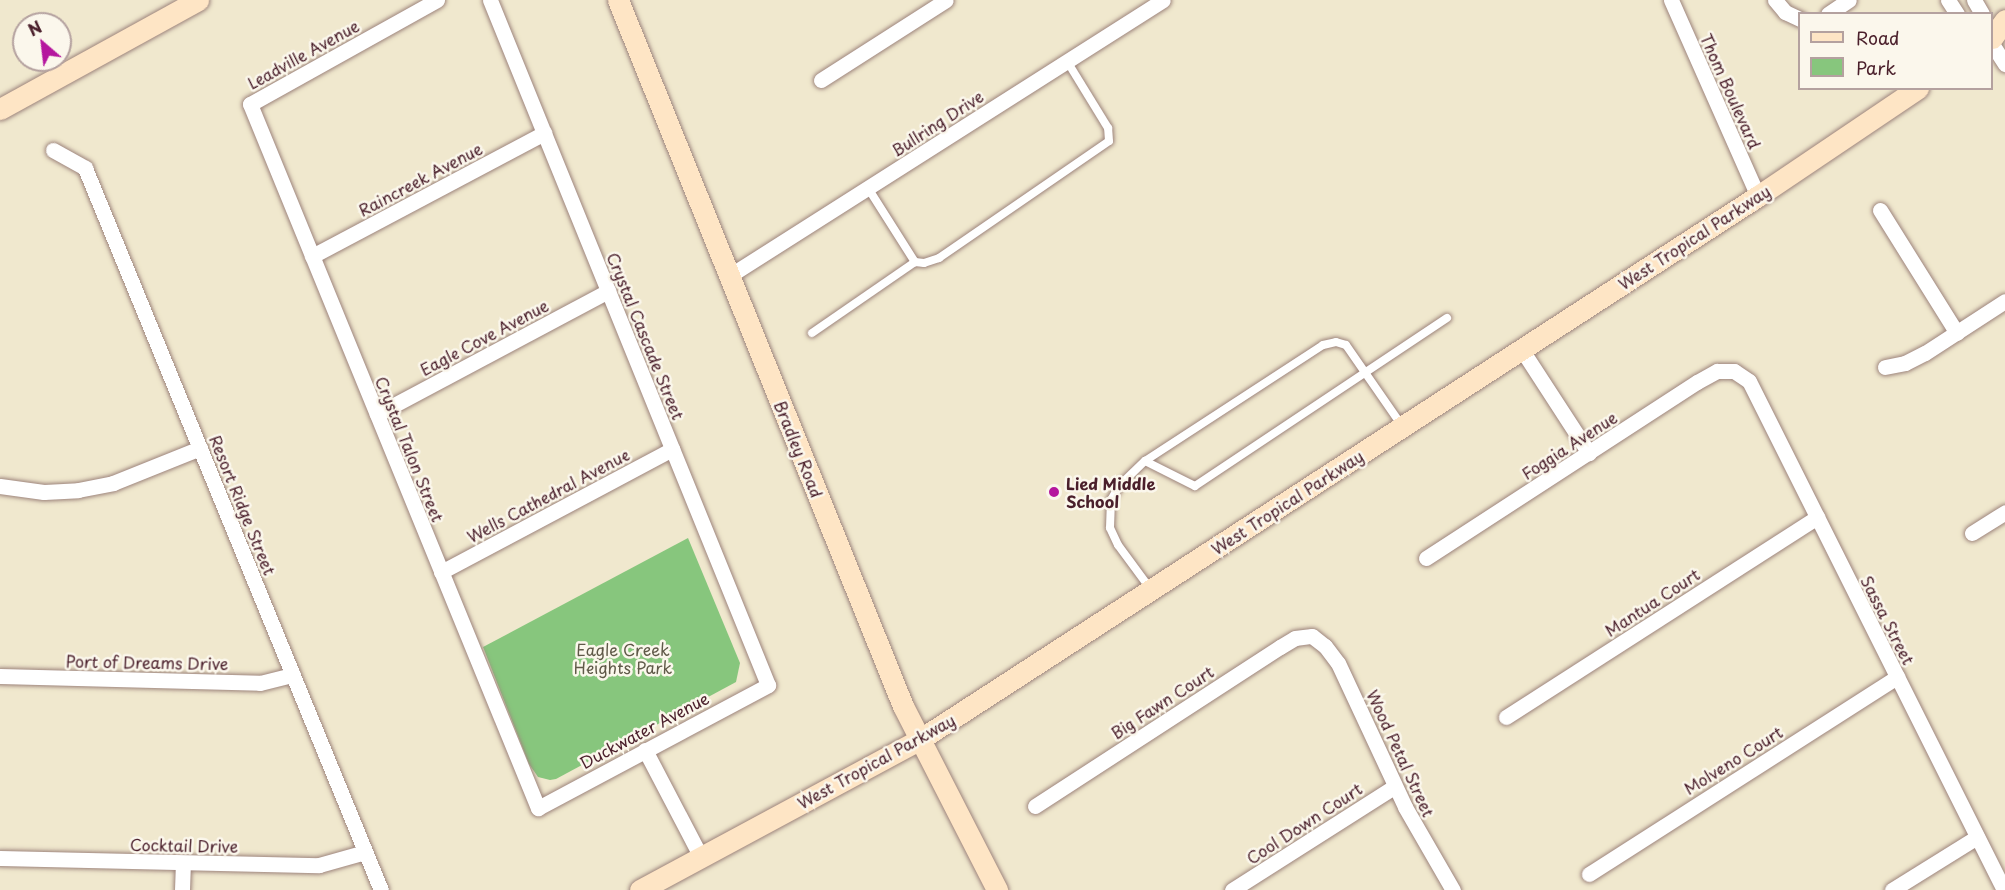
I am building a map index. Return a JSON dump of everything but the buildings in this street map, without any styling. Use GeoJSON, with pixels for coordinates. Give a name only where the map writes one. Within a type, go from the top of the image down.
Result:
{"type":"FeatureCollection","features":[{"type":"Feature","properties":{"kind":"main road"},"geometry":{"type":"LineString","coordinates":[[0,109],[198,0]]}},
{"type":"Feature","properties":{"kind":"main road","name":"Bradley Road"},"geometry":{"type":"LineString","coordinates":[[618,0],[919,740],[997,890]]}},
{"type":"Feature","properties":{"kind":"main road"},"geometry":{"type":"LineString","coordinates":[[1993,39],[2005,20]]}},
{"type":"Feature","properties":{"kind":"main road","name":"West Tropical Parkway"},"geometry":{"type":"LineString","coordinates":[[640,890],[919,740],[1758,196],[1915,90]]}},
{"type":"Feature","properties":{"kind":"street","name":"Leadville Avenue"},"geometry":{"type":"LineString","coordinates":[[250,104],[437,0]]}},
{"type":"Feature","properties":{"kind":"street","name":"Crystal Cascade Street"},"geometry":{"type":"LineString","coordinates":[[490,0],[768,685]]}},
{"type":"Feature","properties":{"kind":"street"},"geometry":{"type":"LineString","coordinates":[[821,80],[946,0]]}},
{"type":"Feature","properties":{"kind":"street","name":"Bullring Drive"},"geometry":{"type":"LineString","coordinates":[[729,276],[1163,0]]}},
{"type":"Feature","properties":{"kind":"street","name":"Thom Boulevard"},"geometry":{"type":"LineString","coordinates":[[1671,0],[1758,196]]}},
{"type":"Feature","properties":{"kind":"street"},"geometry":{"type":"LineString","coordinates":[[1775,0],[1785,12],[1798,18]]}},
{"type":"Feature","properties":{"kind":"street"},"geometry":{"type":"LineString","coordinates":[[1831,12],[1849,0]]}},
{"type":"Feature","properties":{"kind":"street"},"geometry":{"type":"LineString","coordinates":[[1993,43],[2005,64]]}},
{"type":"Feature","properties":{"kind":"street","name":"Crystal Talon Street"},"geometry":{"type":"LineString","coordinates":[[250,104],[537,808]]}},
{"type":"Feature","properties":{"kind":"street","name":"Raincreek Avenue"},"geometry":{"type":"LineString","coordinates":[[312,256],[544,133]]}},
{"type":"Feature","properties":{"kind":"street","name":"Resort Ridge Street"},"geometry":{"type":"LineString","coordinates":[[53,150],[85,168],[381,890]]}},
{"type":"Feature","properties":{"kind":"street"},"geometry":{"type":"LineString","coordinates":[[1880,210],[1957,333]]}},
{"type":"Feature","properties":{"kind":"street","name":"Eagle Cove Avenue"},"geometry":{"type":"LineString","coordinates":[[377,414],[608,291]]}},
{"type":"Feature","properties":{"kind":"street"},"geometry":{"type":"LineString","coordinates":[[1885,366],[1905,363],[1957,333],[2005,301]]}},
{"type":"Feature","properties":{"kind":"street"},"geometry":{"type":"LineString","coordinates":[[1522,350],[1589,453]]}},
{"type":"Feature","properties":{"kind":"street","name":"Foggia Avenue"},"geometry":{"type":"LineString","coordinates":[[1426,558],[1697,382],[1717,371],[1734,370]]}},
{"type":"Feature","properties":{"kind":"street","name":"Sassa Street"},"geometry":{"type":"LineString","coordinates":[[1734,370],[1749,381],[2004,890]]}},
{"type":"Feature","properties":{"kind":"street"},"geometry":{"type":"LineString","coordinates":[[0,486],[44,492],[78,490],[113,483],[200,448]]}},
{"type":"Feature","properties":{"kind":"street","name":"Wells Cathedral Avenue"},"geometry":{"type":"LineString","coordinates":[[441,572],[672,449]]}},
{"type":"Feature","properties":{"kind":"street"},"geometry":{"type":"LineString","coordinates":[[1972,533],[2005,512]]}},
{"type":"Feature","properties":{"kind":"street","name":"Mantua Court"},"geometry":{"type":"LineString","coordinates":[[1506,717],[1817,518]]}},
{"type":"Feature","properties":{"kind":"street","name":"Wood Petal Street"},"geometry":{"type":"LineString","coordinates":[[1312,636],[1325,646],[1338,663],[1395,786],[1453,890]]}},
{"type":"Feature","properties":{"kind":"street","name":"Big Fawn Court"},"geometry":{"type":"LineString","coordinates":[[1035,806],[1280,647],[1295,638],[1312,636]]}},
{"type":"Feature","properties":{"kind":"street","name":"Port of Dreams Drive"},"geometry":{"type":"LineString","coordinates":[[0,676],[260,683],[293,675]]}},
{"type":"Feature","properties":{"kind":"street","name":"Molveno Court"},"geometry":{"type":"LineString","coordinates":[[1589,874],[1897,677]]}},
{"type":"Feature","properties":{"kind":"street","name":"Duckwater Avenue"},"geometry":{"type":"LineString","coordinates":[[537,808],[768,685]]}},
{"type":"Feature","properties":{"kind":"street"},"geometry":{"type":"LineString","coordinates":[[645,750],[702,857]]}},
{"type":"Feature","properties":{"kind":"street","name":"Cool Down Court"},"geometry":{"type":"LineString","coordinates":[[1233,890],[1395,786]]}},
{"type":"Feature","properties":{"kind":"street"},"geometry":{"type":"LineString","coordinates":[[1892,890],[1977,837]]}},
{"type":"Feature","properties":{"kind":"street","name":"Cocktail Drive"},"geometry":{"type":"LineString","coordinates":[[0,858],[319,865],[365,852]]}},
{"type":"Feature","properties":{"kind":"street"},"geometry":{"type":"LineString","coordinates":[[182,890],[183,863]]}},
{"type":"Feature","properties":{"kind":"lane"},"geometry":{"type":"LineString","coordinates":[[812,333],[915,262],[924,263],[939,258],[1110,141],[1108,128],[1067,61]]}},
{"type":"Feature","properties":{"kind":"lane"},"geometry":{"type":"LineString","coordinates":[[868,188],[915,262]]}},
{"type":"Feature","properties":{"kind":"lane"},"geometry":{"type":"LineString","coordinates":[[1145,461],[1195,486],[1447,318]]}},
{"type":"Feature","properties":{"kind":"lane"},"geometry":{"type":"LineString","coordinates":[[1151,590],[1118,545],[1110,528],[1108,514],[1111,500],[1119,486],[1145,461],[1323,345],[1336,342],[1346,345],[1403,427]]}},
{"type":"Feature","properties":{"kind":"green space","name":"Eagle Creek Heights Park"},"geometry":{"type":"Polygon","coordinates":[[[688,538],[740,663],[736,682],[556,779],[538,777],[529,764],[483,647],[688,538]]]}},
{"type":"Feature","properties":{"kind":"place","name":"Lied Middle School"},"geometry":{"type":"Point","coordinates":[1054,492]}}]}
